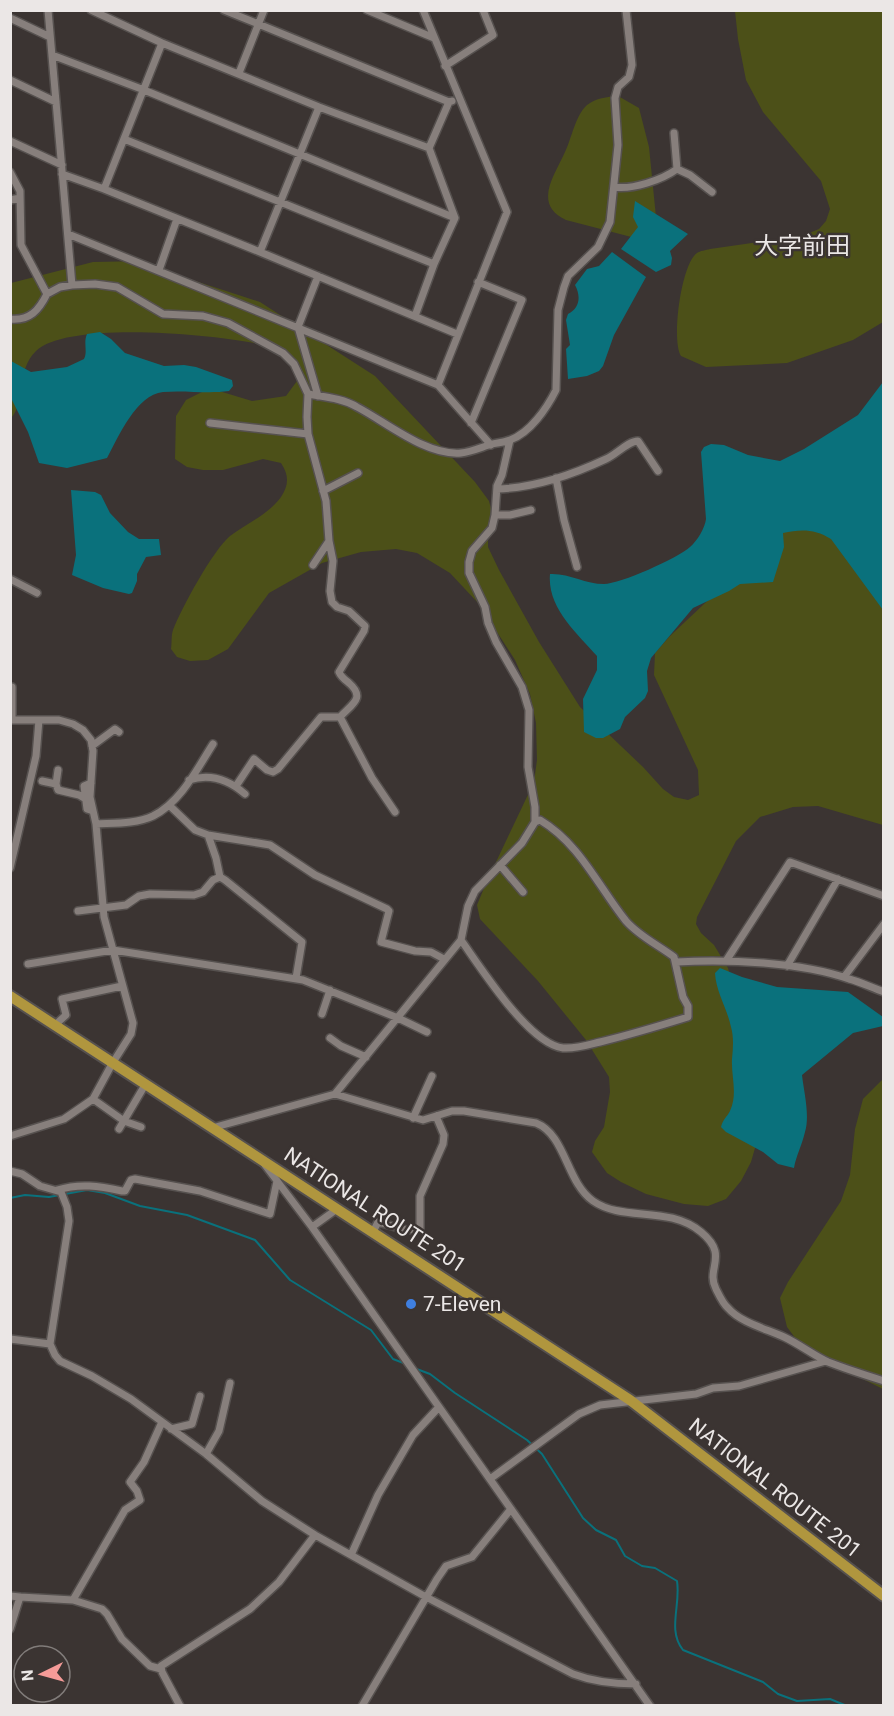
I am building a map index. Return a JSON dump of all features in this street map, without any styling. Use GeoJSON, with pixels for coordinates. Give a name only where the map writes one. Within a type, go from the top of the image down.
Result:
{"type":"FeatureCollection","features":[{"type":"Feature","properties":{"kind":"highway","name":"NATIONAL ROUTE 201"},"geometry":{"type":"LineString","coordinates":[[10,996],[630,1400],[884,1596]]}},
{"type":"Feature","properties":{"kind":"street"},"geometry":{"type":"LineString","coordinates":[[48,10],[72,285]]}},
{"type":"Feature","properties":{"kind":"street"},"geometry":{"type":"LineString","coordinates":[[91,10],[162,43],[319,107],[429,148]]}},
{"type":"Feature","properties":{"kind":"street"},"geometry":{"type":"LineString","coordinates":[[224,10],[449,102]]}},
{"type":"Feature","properties":{"kind":"street"},"geometry":{"type":"LineString","coordinates":[[239,73],[264,10]]}},
{"type":"Feature","properties":{"kind":"street"},"geometry":{"type":"LineString","coordinates":[[423,10],[507,212],[438,385]]}},
{"type":"Feature","properties":{"kind":"street"},"geometry":{"type":"LineString","coordinates":[[446,66],[494,35],[483,10]]}},
{"type":"Feature","properties":{"kind":"street"},"geometry":{"type":"LineString","coordinates":[[308,394],[335,398],[355,405],[426,447],[462,453],[510,440],[525,432],[556,390],[558,310],[568,276],[598,247],[610,222],[618,145],[615,98],[618,87],[629,77],[632,65],[626,10]]}},
{"type":"Feature","properties":{"kind":"street"},"geometry":{"type":"LineString","coordinates":[[371,11],[434,38]]}},
{"type":"Feature","properties":{"kind":"street"},"geometry":{"type":"LineString","coordinates":[[10,18],[50,37]]}},
{"type":"Feature","properties":{"kind":"street"},"geometry":{"type":"LineString","coordinates":[[104,189],[162,43]]}},
{"type":"Feature","properties":{"kind":"street"},"geometry":{"type":"LineString","coordinates":[[52,55],[144,90],[455,218]]}},
{"type":"Feature","properties":{"kind":"street"},"geometry":{"type":"LineString","coordinates":[[10,80],[56,102]]}},
{"type":"Feature","properties":{"kind":"street"},"geometry":{"type":"LineString","coordinates":[[415,316],[434,264],[455,218],[429,148],[449,102],[458,98]]}},
{"type":"Feature","properties":{"kind":"street"},"geometry":{"type":"LineString","coordinates":[[260,252],[319,107]]}},
{"type":"Feature","properties":{"kind":"street"},"geometry":{"type":"LineString","coordinates":[[674,133],[677,169]]}},
{"type":"Feature","properties":{"kind":"street"},"geometry":{"type":"LineString","coordinates":[[124,139],[434,264]]}},
{"type":"Feature","properties":{"kind":"street"},"geometry":{"type":"LineString","coordinates":[[10,141],[62,165]]}},
{"type":"Feature","properties":{"kind":"street"},"geometry":{"type":"LineString","coordinates":[[614,187],[626,189],[667,176],[677,169]]}},
{"type":"Feature","properties":{"kind":"street"},"geometry":{"type":"LineString","coordinates":[[677,169],[690,175],[712,192]]}},
{"type":"Feature","properties":{"kind":"street"},"geometry":{"type":"LineString","coordinates":[[10,172],[20,191],[21,245],[47,294]]}},
{"type":"Feature","properties":{"kind":"street"},"geometry":{"type":"LineString","coordinates":[[62,174],[260,252],[457,334]]}},
{"type":"Feature","properties":{"kind":"street"},"geometry":{"type":"LineString","coordinates":[[10,200],[20,198]]}},
{"type":"Feature","properties":{"kind":"street"},"geometry":{"type":"LineString","coordinates":[[159,270],[177,219]]}},
{"type":"Feature","properties":{"kind":"street"},"geometry":{"type":"LineString","coordinates":[[68,234],[438,385],[491,445]]}},
{"type":"Feature","properties":{"kind":"street"},"geometry":{"type":"LineString","coordinates":[[318,276],[298,327],[318,396]]}},
{"type":"Feature","properties":{"kind":"street"},"geometry":{"type":"LineString","coordinates":[[471,423],[522,300],[478,282]]}},
{"type":"Feature","properties":{"kind":"street"},"geometry":{"type":"LineString","coordinates":[[10,319],[27,317],[39,310],[47,294],[60,287],[95,284],[117,287],[163,314],[203,315],[228,323],[283,353],[294,364],[308,394],[306,417],[308,434],[326,501],[333,561],[330,591],[332,602],[336,607],[349,611],[365,626],[339,672],[358,694],[357,699],[340,717],[321,717],[278,769],[273,772],[267,770],[254,759],[236,786]]}},
{"type":"Feature","properties":{"kind":"street"},"geometry":{"type":"LineString","coordinates":[[210,423],[308,434]]}},
{"type":"Feature","properties":{"kind":"street"},"geometry":{"type":"LineString","coordinates":[[335,1094],[461,940],[468,906],[475,891],[522,843],[535,822],[535,807],[528,767],[529,710],[522,687],[496,642],[488,623],[485,607],[469,573],[472,550],[492,528],[497,489],[510,440]]}},
{"type":"Feature","properties":{"kind":"street"},"geometry":{"type":"LineString","coordinates":[[497,489],[510,489],[556,478],[615,455],[634,441],[639,441],[643,445],[658,471]]}},
{"type":"Feature","properties":{"kind":"street"},"geometry":{"type":"LineString","coordinates":[[323,491],[358,473]]}},
{"type":"Feature","properties":{"kind":"street"},"geometry":{"type":"LineString","coordinates":[[556,478],[564,520],[577,567]]}},
{"type":"Feature","properties":{"kind":"street"},"geometry":{"type":"LineString","coordinates":[[495,515],[510,515],[531,510]]}},
{"type":"Feature","properties":{"kind":"street"},"geometry":{"type":"LineString","coordinates":[[313,566],[329,541]]}},
{"type":"Feature","properties":{"kind":"street"},"geometry":{"type":"LineString","coordinates":[[10,579],[37,593]]}},
{"type":"Feature","properties":{"kind":"street"},"geometry":{"type":"LineString","coordinates":[[10,1136],[64,1119],[93,1099],[131,1034],[132,1023],[103,908],[96,824],[90,797],[92,740],[83,730],[73,724],[39,720],[11,720],[12,687]]}},
{"type":"Feature","properties":{"kind":"street"},"geometry":{"type":"LineString","coordinates":[[340,717],[372,778],[395,812]]}},
{"type":"Feature","properties":{"kind":"street"},"geometry":{"type":"LineString","coordinates":[[10,868],[36,756],[39,720]]}},
{"type":"Feature","properties":{"kind":"street"},"geometry":{"type":"LineString","coordinates":[[92,746],[115,729],[119,732]]}},
{"type":"Feature","properties":{"kind":"street"},"geometry":{"type":"LineString","coordinates":[[96,824],[137,820],[152,816],[170,805],[213,744]]}},
{"type":"Feature","properties":{"kind":"street"},"geometry":{"type":"LineString","coordinates":[[58,771],[56,784],[58,790],[84,798]]}},
{"type":"Feature","properties":{"kind":"street"},"geometry":{"type":"LineString","coordinates":[[189,780],[211,776],[236,786],[244,794]]}},
{"type":"Feature","properties":{"kind":"street"},"geometry":{"type":"LineString","coordinates":[[42,781],[56,784]]}},
{"type":"Feature","properties":{"kind":"street"},"geometry":{"type":"LineString","coordinates":[[91,783],[84,786],[84,798],[87,809],[93,811]]}},
{"type":"Feature","properties":{"kind":"street"},"geometry":{"type":"LineString","coordinates":[[170,805],[195,830],[208,835],[270,845],[315,875],[387,909],[389,916],[381,942],[415,951],[431,952],[444,959]]}},
{"type":"Feature","properties":{"kind":"street"},"geometry":{"type":"LineString","coordinates":[[461,940],[507,1003],[533,1031],[544,1041],[562,1048],[577,1048],[688,1017],[688,1006],[683,997],[674,957],[643,936],[627,921],[569,841],[540,820],[535,822]]}},
{"type":"Feature","properties":{"kind":"street"},"geometry":{"type":"LineString","coordinates":[[208,835],[220,877],[299,938],[302,946],[296,978]]}},
{"type":"Feature","properties":{"kind":"street"},"geometry":{"type":"LineString","coordinates":[[726,961],[790,862],[884,896]]}},
{"type":"Feature","properties":{"kind":"street"},"geometry":{"type":"LineString","coordinates":[[501,865],[523,891]]}},
{"type":"Feature","properties":{"kind":"street"},"geometry":{"type":"LineString","coordinates":[[78,911],[126,904],[139,896],[150,894],[194,895],[203,892],[213,880],[220,877]]}},
{"type":"Feature","properties":{"kind":"street"},"geometry":{"type":"LineString","coordinates":[[787,966],[838,879]]}},
{"type":"Feature","properties":{"kind":"street"},"geometry":{"type":"LineString","coordinates":[[844,977],[884,924]]}},
{"type":"Feature","properties":{"kind":"street"},"geometry":{"type":"LineString","coordinates":[[28,964],[113,950],[296,978],[398,1018],[427,1032]]}},
{"type":"Feature","properties":{"kind":"street"},"geometry":{"type":"LineString","coordinates":[[676,962],[726,961],[819,970],[884,992]]}},
{"type":"Feature","properties":{"kind":"street"},"geometry":{"type":"LineString","coordinates":[[54,1026],[66,1015],[62,999],[122,986]]}},
{"type":"Feature","properties":{"kind":"street"},"geometry":{"type":"LineString","coordinates":[[322,1014],[330,990]]}},
{"type":"Feature","properties":{"kind":"street"},"geometry":{"type":"LineString","coordinates":[[330,1038],[341,1046],[366,1057]]}},
{"type":"Feature","properties":{"kind":"street"},"geometry":{"type":"LineString","coordinates":[[412,1118],[432,1076]]}},
{"type":"Feature","properties":{"kind":"street"},"geometry":{"type":"LineString","coordinates":[[119,1129],[145,1085]]}},
{"type":"Feature","properties":{"kind":"street"},"geometry":{"type":"LineString","coordinates":[[211,1128],[335,1094],[423,1120],[452,1111],[464,1110],[536,1123],[546,1128],[553,1136],[579,1188],[594,1203],[616,1210],[682,1220],[700,1232],[714,1247],[717,1258],[712,1279],[714,1287],[728,1309],[741,1318],[797,1343],[826,1361],[884,1381]]}},
{"type":"Feature","properties":{"kind":"street"},"geometry":{"type":"LineString","coordinates":[[93,1099],[124,1121],[141,1127]]}},
{"type":"Feature","properties":{"kind":"street"},"geometry":{"type":"LineString","coordinates":[[373,1232],[378,1222],[406,1230],[420,1229],[420,1196],[443,1144],[444,1135],[436,1116]]}},
{"type":"Feature","properties":{"kind":"street"},"geometry":{"type":"LineString","coordinates":[[261,1161],[312,1227],[650,1706]]}},
{"type":"Feature","properties":{"kind":"street"},"geometry":{"type":"LineString","coordinates":[[10,1171],[22,1174],[40,1185],[61,1193],[76,1186],[93,1185],[125,1191],[131,1180],[135,1179],[200,1191],[270,1214],[277,1180]]}},
{"type":"Feature","properties":{"kind":"street"},"geometry":{"type":"LineString","coordinates":[[61,1193],[69,1221],[50,1344],[60,1361],[92,1376],[131,1399],[206,1454],[262,1501],[315,1535],[426,1597],[573,1674],[610,1684],[636,1684]]}},
{"type":"Feature","properties":{"kind":"street"},"geometry":{"type":"LineString","coordinates":[[312,1227],[337,1209]]}},
{"type":"Feature","properties":{"kind":"street"},"geometry":{"type":"LineString","coordinates":[[10,1339],[50,1344]]}},
{"type":"Feature","properties":{"kind":"street"},"geometry":{"type":"LineString","coordinates":[[490,1479],[579,1414],[600,1405],[696,1394],[713,1388],[739,1386],[826,1361]]}},
{"type":"Feature","properties":{"kind":"street"},"geometry":{"type":"LineString","coordinates":[[206,1454],[219,1431],[230,1383]]}},
{"type":"Feature","properties":{"kind":"street"},"geometry":{"type":"LineString","coordinates":[[171,1429],[192,1424],[200,1396]]}},
{"type":"Feature","properties":{"kind":"street"},"geometry":{"type":"LineString","coordinates":[[351,1555],[378,1495],[414,1435],[439,1407]]}},
{"type":"Feature","properties":{"kind":"street"},"geometry":{"type":"LineString","coordinates":[[73,1600],[125,1510],[140,1500],[130,1482],[144,1462],[162,1422]]}},
{"type":"Feature","properties":{"kind":"street"},"geometry":{"type":"LineString","coordinates":[[362,1706],[446,1566],[472,1557],[511,1509]]}},
{"type":"Feature","properties":{"kind":"street"},"geometry":{"type":"LineString","coordinates":[[161,1668],[250,1609],[279,1582],[315,1535]]}},
{"type":"Feature","properties":{"kind":"street"},"geometry":{"type":"LineString","coordinates":[[10,1596],[73,1600],[102,1610],[107,1614],[122,1639],[150,1666],[161,1668]]}},
{"type":"Feature","properties":{"kind":"street"},"geometry":{"type":"LineString","coordinates":[[10,1629],[20,1597]]}},
{"type":"Feature","properties":{"kind":"street"},"geometry":{"type":"LineString","coordinates":[[161,1668],[180,1706]]}},
{"type":"Feature","properties":{"kind":"green space"},"geometry":{"type":"Polygon","coordinates":[[[735,11],[883,11],[883,322],[853,340],[787,363],[706,367],[681,356],[678,348],[679,303],[691,260],[697,253],[710,249],[802,236],[819,229],[826,221],[830,209],[821,181],[763,112],[746,80],[735,11]]]}},
{"type":"Feature","properties":{"kind":"green space"},"geometry":{"type":"Polygon","coordinates":[[[618,96],[639,108],[649,147],[656,217],[643,240],[566,220],[550,206],[548,198],[552,179],[583,110],[594,101],[618,96]]]}},
{"type":"Feature","properties":{"kind":"green space"},"geometry":{"type":"Polygon","coordinates":[[[145,261],[177,275],[260,302],[375,376],[475,482],[489,501],[493,516],[488,528],[488,547],[539,642],[580,707],[663,789],[674,797],[688,800],[699,795],[698,770],[654,675],[655,653],[771,541],[791,527],[814,518],[884,546],[883,825],[818,806],[793,807],[760,817],[736,841],[697,917],[696,924],[701,933],[714,945],[728,968],[740,1016],[757,1141],[751,1162],[741,1181],[726,1199],[708,1206],[684,1204],[646,1194],[607,1173],[592,1152],[595,1141],[604,1127],[610,1092],[609,1077],[586,1040],[538,981],[480,919],[477,905],[534,782],[537,760],[536,723],[530,694],[515,660],[479,604],[450,573],[417,553],[396,549],[361,552],[322,563],[269,593],[228,649],[208,660],[190,661],[177,657],[171,649],[172,632],[177,621],[198,580],[215,554],[230,536],[264,514],[276,503],[284,493],[287,484],[286,472],[281,463],[263,459],[223,470],[187,467],[175,459],[176,416],[186,400],[202,392],[219,391],[252,401],[286,396],[297,381],[294,362],[275,348],[224,338],[152,333],[81,335],[54,341],[36,351],[26,368],[18,404],[11,418],[11,283],[93,262],[145,261]]]}},
{"type":"Feature","properties":{"kind":"green space"},"geometry":{"type":"Polygon","coordinates":[[[883,1079],[883,1389],[822,1359],[796,1339],[787,1327],[780,1298],[841,1201],[850,1175],[855,1129],[863,1099],[883,1079]]]}},
{"type":"Feature","properties":{"kind":"water"},"geometry":{"type":"Polygon","coordinates":[[[635,201],[688,234],[670,251],[671,265],[656,272],[621,249],[638,227],[633,217],[635,201]]]}},
{"type":"Feature","properties":{"kind":"water"},"geometry":{"type":"Polygon","coordinates":[[[612,252],[646,277],[614,335],[603,366],[599,371],[587,376],[568,379],[566,349],[570,345],[566,320],[568,314],[577,305],[578,293],[575,285],[587,269],[599,266],[612,252]]]}},
{"type":"Feature","properties":{"kind":"water"},"geometry":{"type":"Polygon","coordinates":[[[100,332],[125,353],[164,366],[196,367],[232,380],[233,386],[229,391],[163,392],[153,395],[145,400],[129,418],[107,458],[67,468],[39,463],[28,432],[11,398],[11,361],[31,372],[67,367],[84,359],[87,334],[100,332]]]}},
{"type":"Feature","properties":{"kind":"water"},"geometry":{"type":"Polygon","coordinates":[[[883,382],[883,610],[831,539],[808,531],[783,533],[784,547],[773,582],[740,584],[693,608],[651,658],[647,671],[648,691],[645,698],[625,717],[620,729],[603,738],[596,738],[584,732],[583,699],[597,670],[597,656],[558,609],[550,586],[550,574],[590,582],[612,583],[648,570],[684,552],[700,534],[706,519],[701,452],[704,447],[711,444],[724,445],[748,455],[780,461],[804,449],[858,415],[883,382]]]}},
{"type":"Feature","properties":{"kind":"water"},"geometry":{"type":"Polygon","coordinates":[[[71,490],[95,492],[101,495],[110,513],[128,532],[139,539],[159,539],[161,555],[146,557],[137,574],[132,593],[103,588],[72,575],[76,555],[71,490]]]}},
{"type":"Feature","properties":{"kind":"water"},"geometry":{"type":"Polygon","coordinates":[[[720,968],[777,987],[848,992],[883,1017],[883,1026],[853,1033],[802,1075],[807,1111],[806,1125],[794,1168],[778,1164],[763,1152],[721,1127],[730,1111],[734,1092],[732,1031],[717,987],[715,973],[720,968]]]}},
{"type":"Feature","properties":{"kind":"waterway"},"geometry":{"type":"LineString","coordinates":[[10,1198],[25,1195],[49,1197],[87,1190],[105,1193],[140,1206],[187,1215],[255,1240],[290,1280],[371,1330],[393,1359],[406,1364]]}},
{"type":"Feature","properties":{"kind":"waterway"},"geometry":{"type":"LineString","coordinates":[[414,1368],[430,1374],[527,1440],[542,1454],[583,1518],[596,1530],[616,1540],[625,1556],[642,1566],[655,1568],[677,1581],[675,1626],[678,1642],[683,1650],[763,1682],[778,1694],[797,1701],[830,1699],[847,1706]]}},
{"type":"Feature","properties":{"kind":"place","name":"7-Eleven"},"geometry":{"type":"Point","coordinates":[411,1304]}},
{"type":"Feature","properties":{"kind":"district","name":"大字前田"},"geometry":{"type":"Point","coordinates":[802,246]}}]}
